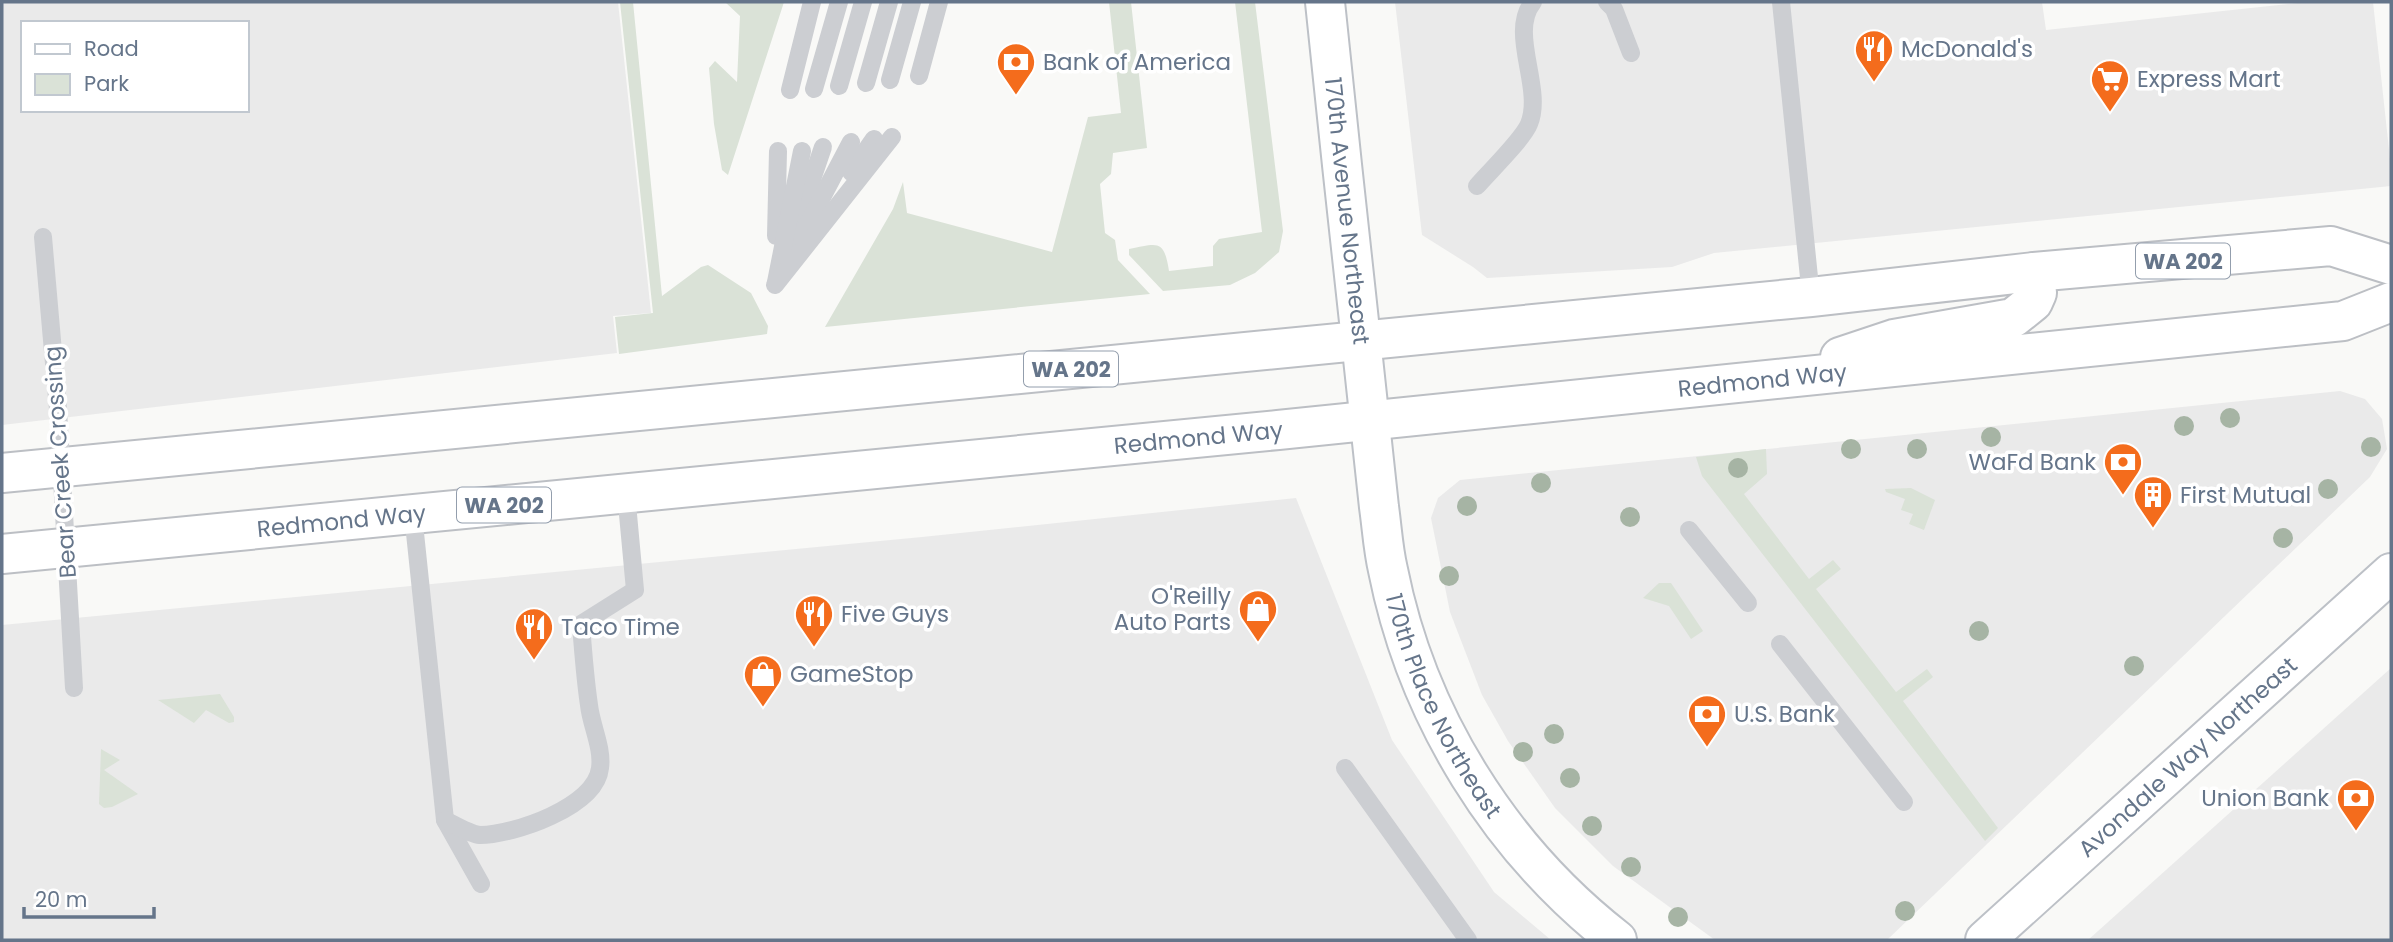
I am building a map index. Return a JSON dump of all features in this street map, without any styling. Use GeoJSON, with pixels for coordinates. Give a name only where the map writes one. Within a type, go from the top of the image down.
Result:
{"type":"FeatureCollection","features":[{"type":"Feature","properties":{"kind":"main road","name":"170th Avenue Northeast"},"geometry":{"type":"LineString","coordinates":[[1325,2],[1370,421]]}},
{"type":"Feature","properties":{"kind":"main road","name":"WA 202"},"geometry":{"type":"LineString","coordinates":[[2,473],[1811,297],[2034,272],[2331,246],[2391,265]]}},
{"type":"Feature","properties":{"kind":"main road"},"geometry":{"type":"LineString","coordinates":[[1789,378],[1830,360],[1894,339],[2013,318],[2033,302],[2037,293],[2034,272]]}},
{"type":"Feature","properties":{"kind":"main road","name":"Redmond Way"},"geometry":{"type":"LineString","coordinates":[[2,554],[1370,421],[2343,321],[2391,302]]}},
{"type":"Feature","properties":{"kind":"main road","name":"170th Place Northeast"},"geometry":{"type":"LineString","coordinates":[[1370,421],[1387,569],[1405,636],[1430,701],[1454,750],[1483,797],[1516,841],[1552,882],[1591,920],[1617,940]]}},
{"type":"Feature","properties":{"kind":"main road","name":"Avondale Way Northeast"},"geometry":{"type":"LineString","coordinates":[[1984,940],[2391,573]]}},
{"type":"Feature","properties":{"kind":"lane"},"geometry":{"type":"LineString","coordinates":[[790,90],[812,2]]}},
{"type":"Feature","properties":{"kind":"lane"},"geometry":{"type":"LineString","coordinates":[[814,89],[839,2]]}},
{"type":"Feature","properties":{"kind":"lane"},"geometry":{"type":"LineString","coordinates":[[839,86],[863,2]]}},
{"type":"Feature","properties":{"kind":"lane"},"geometry":{"type":"LineString","coordinates":[[866,83],[889,2]]}},
{"type":"Feature","properties":{"kind":"lane"},"geometry":{"type":"LineString","coordinates":[[890,80],[912,2]]}},
{"type":"Feature","properties":{"kind":"lane"},"geometry":{"type":"LineString","coordinates":[[919,76],[939,2]]}},
{"type":"Feature","properties":{"kind":"lane"},"geometry":{"type":"LineString","coordinates":[[1477,186],[1529,125],[1533,108],[1524,28],[1525,11],[1533,2]]}},
{"type":"Feature","properties":{"kind":"lane"},"geometry":{"type":"LineString","coordinates":[[1607,2],[1614,9],[1631,53]]}},
{"type":"Feature","properties":{"kind":"lane"},"geometry":{"type":"LineString","coordinates":[[1781,2],[1811,297]]}},
{"type":"Feature","properties":{"kind":"lane"},"geometry":{"type":"LineString","coordinates":[[775,285],[892,137]]}},
{"type":"Feature","properties":{"kind":"lane"},"geometry":{"type":"LineString","coordinates":[[775,285],[874,139]]}},
{"type":"Feature","properties":{"kind":"lane"},"geometry":{"type":"LineString","coordinates":[[775,285],[851,142]]}},
{"type":"Feature","properties":{"kind":"lane"},"geometry":{"type":"LineString","coordinates":[[775,285],[823,147]]}},
{"type":"Feature","properties":{"kind":"lane"},"geometry":{"type":"LineString","coordinates":[[775,285],[778,151]]}},
{"type":"Feature","properties":{"kind":"lane"},"geometry":{"type":"LineString","coordinates":[[775,285],[802,151]]}},
{"type":"Feature","properties":{"kind":"lane","name":"Bear Creek Crossing"},"geometry":{"type":"LineString","coordinates":[[43,237],[56,374],[74,688]]}},
{"type":"Feature","properties":{"kind":"lane"},"geometry":{"type":"LineString","coordinates":[[445,820],[478,835],[533,825],[569,807],[594,784],[600,768],[600,755],[589,707],[582,624],[635,590],[626,493]]}},
{"type":"Feature","properties":{"kind":"lane"},"geometry":{"type":"LineString","coordinates":[[413,514],[445,820],[481,884]]}},
{"type":"Feature","properties":{"kind":"lane"},"geometry":{"type":"LineString","coordinates":[[1689,530],[1748,603]]}},
{"type":"Feature","properties":{"kind":"lane"},"geometry":{"type":"LineString","coordinates":[[1780,644],[1904,802]]}},
{"type":"Feature","properties":{"kind":"lane"},"geometry":{"type":"LineString","coordinates":[[1345,768],[1468,940]]}},
{"type":"Feature","properties":{"kind":"shaded area"},"geometry":{"type":"Polygon","coordinates":[[[2,2],[618,2],[651,313],[613,316],[617,353],[2,425],[2,2]]]}},
{"type":"Feature","properties":{"kind":"shaded area"},"geometry":{"type":"Polygon","coordinates":[[[1395,2],[2042,2],[2046,30],[2307,2],[2373,2],[2391,186],[1714,253],[1672,267],[1487,278],[1422,235],[1395,2]]]}},
{"type":"Feature","properties":{"kind":"shaded area"},"geometry":{"type":"Polygon","coordinates":[[[2340,391],[2365,399],[2382,419],[2387,449],[2370,477],[1887,940],[1715,940],[1613,866],[1555,808],[1508,741],[1482,695],[1450,612],[1431,518],[1438,498],[1460,480],[2340,391]]]}},
{"type":"Feature","properties":{"kind":"shaded area"},"geometry":{"type":"Polygon","coordinates":[[[1296,498],[1392,740],[1494,892],[1551,940],[2,940],[2,625],[922,537],[1296,498]]]}},
{"type":"Feature","properties":{"kind":"shaded area"},"geometry":{"type":"Polygon","coordinates":[[[2391,668],[2391,940],[2088,940],[2391,668]]]}},
{"type":"Feature","properties":{"kind":"green space"},"geometry":{"type":"Polygon","coordinates":[[[620,2],[633,2],[662,296],[701,267],[708,265],[751,293],[768,326],[767,334],[619,354],[615,317],[653,313],[620,2]]]}},
{"type":"Feature","properties":{"kind":"green space"},"geometry":{"type":"Polygon","coordinates":[[[725,2],[784,2],[728,175],[722,170],[714,124],[709,68],[715,61],[737,82],[740,16],[725,2]]]}},
{"type":"Feature","properties":{"kind":"green space"},"geometry":{"type":"Polygon","coordinates":[[[1109,2],[1131,2],[1147,148],[1113,153],[1111,174],[1100,184],[1105,233],[1115,240],[1118,260],[1150,294],[825,327],[893,209],[903,182],[907,213],[1052,252],[1088,117],[1121,113],[1109,2]]]}},
{"type":"Feature","properties":{"kind":"green space"},"geometry":{"type":"Polygon","coordinates":[[[1235,2],[1255,2],[1283,231],[1279,252],[1255,273],[1230,285],[1163,291],[1129,255],[1129,249],[1153,245],[1162,248],[1169,271],[1213,266],[1213,246],[1219,239],[1262,232],[1235,2]]]}},
{"type":"Feature","properties":{"kind":"green space"},"geometry":{"type":"Polygon","coordinates":[[[1766,449],[1767,474],[1744,494],[1809,579],[1833,560],[1841,569],[1816,589],[1896,692],[1927,669],[1933,677],[1903,701],[1998,828],[1985,841],[1702,476],[1696,457],[1766,449]]]}},
{"type":"Feature","properties":{"kind":"green space"},"geometry":{"type":"Polygon","coordinates":[[[1911,488],[1935,500],[1924,530],[1909,524],[1913,514],[1901,510],[1905,499],[1886,492],[1885,489],[1911,488]]]}},
{"type":"Feature","properties":{"kind":"green space"},"geometry":{"type":"Polygon","coordinates":[[[1659,583],[1671,583],[1703,631],[1691,639],[1669,606],[1643,598],[1659,583]]]}},
{"type":"Feature","properties":{"kind":"green space"},"geometry":{"type":"Polygon","coordinates":[[[220,694],[234,717],[234,722],[229,723],[206,710],[194,723],[158,700],[220,694]]]}},
{"type":"Feature","properties":{"kind":"green space"},"geometry":{"type":"Polygon","coordinates":[[[101,749],[120,760],[104,770],[138,794],[112,807],[104,808],[99,804],[101,749]]]}},
{"type":"Feature","properties":{"kind":"place","name":"McDonald's"},"geometry":{"type":"Point","coordinates":[1874,83]}},
{"type":"Feature","properties":{"kind":"place","name":"Bank of America"},"geometry":{"type":"Point","coordinates":[1016,96]}},
{"type":"Feature","properties":{"kind":"place","name":"Express Mart"},"geometry":{"type":"Point","coordinates":[2110,113]}},
{"type":"Feature","properties":{"kind":"place","name":"WaFd Bank"},"geometry":{"type":"Point","coordinates":[2123,496]}},
{"type":"Feature","properties":{"kind":"place","name":"First Mutual"},"geometry":{"type":"Point","coordinates":[2153,529]}},
{"type":"Feature","properties":{"kind":"place","name":"O'Reilly Auto Parts"},"geometry":{"type":"Point","coordinates":[1258,643]}},
{"type":"Feature","properties":{"kind":"place","name":"Five Guys"},"geometry":{"type":"Point","coordinates":[814,648]}},
{"type":"Feature","properties":{"kind":"place","name":"Taco Time"},"geometry":{"type":"Point","coordinates":[534,661]}},
{"type":"Feature","properties":{"kind":"place","name":"GameStop"},"geometry":{"type":"Point","coordinates":[763,708]}},
{"type":"Feature","properties":{"kind":"place","name":"U.S. Bank"},"geometry":{"type":"Point","coordinates":[1707,748]}},
{"type":"Feature","properties":{"kind":"place","name":"Union Bank"},"geometry":{"type":"Point","coordinates":[2356,832]}}]}
